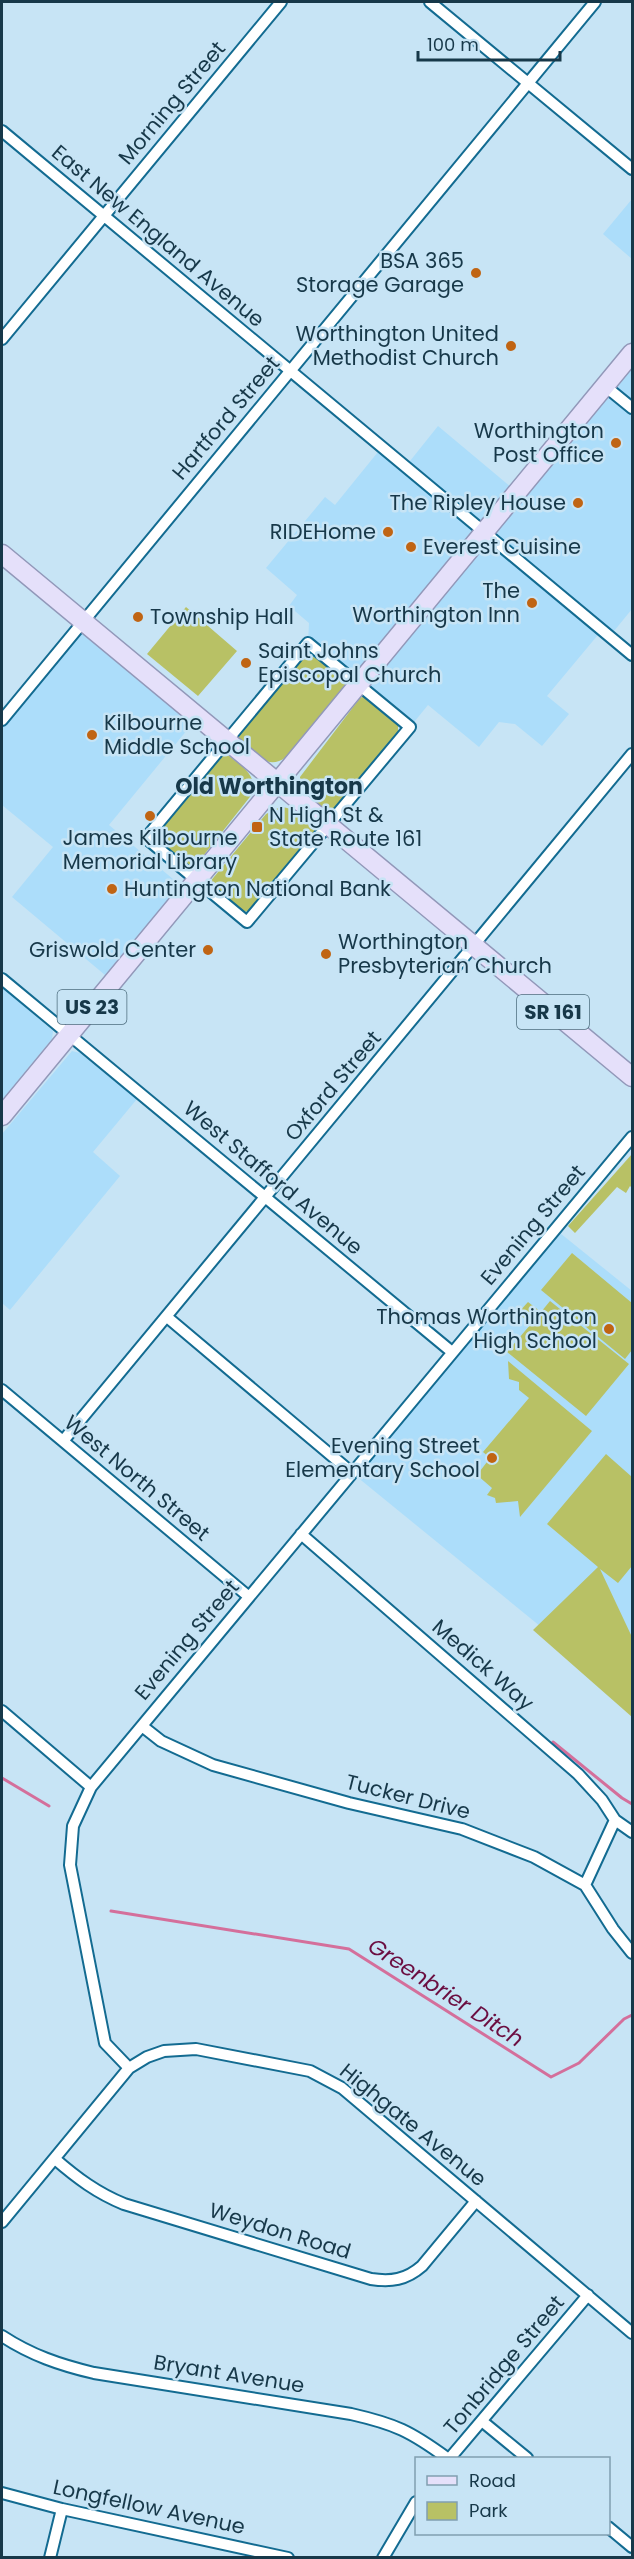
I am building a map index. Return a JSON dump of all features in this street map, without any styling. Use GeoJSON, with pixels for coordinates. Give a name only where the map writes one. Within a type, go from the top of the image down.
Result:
{"type":"FeatureCollection","features":[{"type":"Feature","properties":{"kind":"main road","name":"US 23"},"geometry":{"type":"LineString","coordinates":[[2,1116],[633,353]]}},
{"type":"Feature","properties":{"kind":"main road","name":"SR 161"},"geometry":{"type":"LineString","coordinates":[[2,555],[277,785],[633,1077]]}},
{"type":"Feature","properties":{"kind":"street","name":"Morning Street"},"geometry":{"type":"LineString","coordinates":[[2,339],[281,2]]}},
{"type":"Feature","properties":{"kind":"street"},"geometry":{"type":"LineString","coordinates":[[430,2],[633,169]]}},
{"type":"Feature","properties":{"kind":"street","name":"Hartford Street"},"geometry":{"type":"LineString","coordinates":[[2,720],[595,2]]}},
{"type":"Feature","properties":{"kind":"street","name":"East New England Avenue"},"geometry":{"type":"LineString","coordinates":[[2,131],[633,655]]}},
{"type":"Feature","properties":{"kind":"street"},"geometry":{"type":"LineString","coordinates":[[605,386],[633,408]]}},
{"type":"Feature","properties":{"kind":"street"},"geometry":{"type":"LineString","coordinates":[[308,643],[358,685],[410,727],[247,922],[146,838],[308,643]]}},
{"type":"Feature","properties":{"kind":"street","name":"Oxford Street"},"geometry":{"type":"LineString","coordinates":[[63,1441],[633,754]]}},
{"type":"Feature","properties":{"kind":"street","name":"West Stafford Avenue"},"geometry":{"type":"LineString","coordinates":[[2,979],[452,1352]]}},
{"type":"Feature","properties":{"kind":"street","name":"Evening Street"},"geometry":{"type":"LineString","coordinates":[[129,2068],[105,2043],[70,1865],[73,1826],[91,1787],[351,1472],[633,1137]]}},
{"type":"Feature","properties":{"kind":"street"},"geometry":{"type":"LineString","coordinates":[[167,1317],[351,1472]]}},
{"type":"Feature","properties":{"kind":"street","name":"West North Street"},"geometry":{"type":"LineString","coordinates":[[2,1390],[248,1596]]}},
{"type":"Feature","properties":{"kind":"street","name":"Medick Way"},"geometry":{"type":"LineString","coordinates":[[301,1534],[578,1774],[602,1800],[615,1820],[633,1832]]}},
{"type":"Feature","properties":{"kind":"street"},"geometry":{"type":"LineString","coordinates":[[2,1711],[91,1787]]}},
{"type":"Feature","properties":{"kind":"street","name":"Tucker Drive"},"geometry":{"type":"LineString","coordinates":[[142,1726],[161,1741],[213,1765],[350,1803],[462,1829],[534,1857],[585,1885],[613,1929],[633,1953]]}},
{"type":"Feature","properties":{"kind":"street"},"geometry":{"type":"LineString","coordinates":[[585,1885],[615,1820]]}},
{"type":"Feature","properties":{"kind":"street","name":"Highgate Avenue"},"geometry":{"type":"LineString","coordinates":[[129,2068],[147,2057],[179,2049],[196,2049],[310,2071],[342,2088],[633,2333]]}},
{"type":"Feature","properties":{"kind":"street"},"geometry":{"type":"LineString","coordinates":[[2,2222],[129,2068]]}},
{"type":"Feature","properties":{"kind":"street","name":"Weydon Road"},"geometry":{"type":"LineString","coordinates":[[55,2159],[93,2189],[124,2204],[384,2281],[398,2280],[411,2275],[422,2266],[476,2201]]}},
{"type":"Feature","properties":{"kind":"street","name":"Tonbridge Street"},"geometry":{"type":"LineString","coordinates":[[449,2457],[483,2422],[588,2295]]}},
{"type":"Feature","properties":{"kind":"street","name":"Bryant Avenue"},"geometry":{"type":"LineString","coordinates":[[2,2336],[25,2351],[59,2365],[94,2373],[351,2414],[388,2423],[417,2436],[447,2457]]}},
{"type":"Feature","properties":{"kind":"street"},"geometry":{"type":"LineString","coordinates":[[483,2422],[526,2457]]}},
{"type":"Feature","properties":{"kind":"street","name":"Longfellow Avenue"},"geometry":{"type":"LineString","coordinates":[[2,2493],[62,2509],[288,2558]]}},
{"type":"Feature","properties":{"kind":"street"},"geometry":{"type":"LineString","coordinates":[[383,2558],[415,2505]]}},
{"type":"Feature","properties":{"kind":"street"},"geometry":{"type":"LineString","coordinates":[[50,2558],[62,2509]]}},
{"type":"Feature","properties":{"kind":"street"},"geometry":{"type":"LineString","coordinates":[[610,2528],[633,2547]]}},
{"type":"Feature","properties":{"kind":"shaded area"},"geometry":{"type":"Polygon","coordinates":[[[632,199],[632,259],[603,234],[632,199]]]}},
{"type":"Feature","properties":{"kind":"shaded area"},"geometry":{"type":"Polygon","coordinates":[[[632,353],[632,609],[610,636],[602,630],[547,696],[569,714],[542,746],[515,724],[499,722],[479,747],[428,705],[410,727],[308,643],[309,623],[289,606],[297,595],[266,568],[325,497],[335,505],[382,447],[406,466],[438,426],[517,492],[632,353]]]}},
{"type":"Feature","properties":{"kind":"shaded area","name":"Kilbourne Middle School"},"geometry":{"type":"Polygon","coordinates":[[[82,622],[197,718],[109,825],[180,885],[105,975],[12,897],[53,847],[2,805],[2,720],[82,622]]]}},
{"type":"Feature","properties":{"kind":"shaded area"},"geometry":{"type":"Polygon","coordinates":[[[2,987],[53,1031],[52,1039],[2,1100],[2,987]]]}},
{"type":"Feature","properties":{"kind":"shaded area"},"geometry":{"type":"Polygon","coordinates":[[[72,1051],[80,1053],[137,1099],[93,1152],[120,1176],[10,1310],[2,1303],[2,1134],[72,1051]]]}},
{"type":"Feature","properties":{"kind":"shaded area","name":"Evening Street Elementary School"},"geometry":{"type":"Polygon","coordinates":[[[555,1229],[632,1291],[632,1701],[351,1472],[555,1229]]]}},
{"type":"Feature","properties":{"kind":"green space"},"geometry":{"type":"Polygon","coordinates":[[[186,607],[237,651],[198,696],[147,654],[186,607]]]}},
{"type":"Feature","properties":{"kind":"green space"},"geometry":{"type":"Polygon","coordinates":[[[313,657],[323,661],[346,684],[286,757],[272,762],[259,758],[236,740],[237,735],[299,661],[313,657]]]}},
{"type":"Feature","properties":{"kind":"green space"},"geometry":{"type":"Polygon","coordinates":[[[364,696],[398,724],[398,734],[328,815],[300,790],[300,777],[360,698],[364,696]]]}},
{"type":"Feature","properties":{"kind":"green space"},"geometry":{"type":"Polygon","coordinates":[[[228,755],[250,775],[254,786],[253,793],[192,870],[155,838],[155,835],[220,756],[228,755]]]}},
{"type":"Feature","properties":{"kind":"green space"},"geometry":{"type":"Polygon","coordinates":[[[280,807],[302,815],[311,823],[316,832],[250,911],[242,912],[209,883],[266,814],[280,807]]]}},
{"type":"Feature","properties":{"kind":"green space"},"geometry":{"type":"Polygon","coordinates":[[[632,1154],[632,1188],[630,1186],[626,1193],[617,1187],[575,1233],[568,1226],[632,1154]]]}},
{"type":"Feature","properties":{"kind":"green space","name":"Thomas Worthington High School"},"geometry":{"type":"Polygon","coordinates":[[[572,1253],[632,1303],[632,1350],[625,1359],[541,1290],[572,1253]]]}},
{"type":"Feature","properties":{"kind":"green space"},"geometry":{"type":"Polygon","coordinates":[[[550,1301],[629,1364],[586,1416],[507,1352],[531,1324],[518,1313],[528,1302],[541,1312],[550,1301]]]}},
{"type":"Feature","properties":{"kind":"green space"},"geometry":{"type":"Polygon","coordinates":[[[508,1361],[592,1431],[520,1517],[518,1501],[496,1503],[495,1498],[487,1495],[492,1488],[477,1475],[490,1458],[483,1452],[529,1398],[519,1390],[519,1382],[509,1379],[508,1361]]]}},
{"type":"Feature","properties":{"kind":"green space"},"geometry":{"type":"Polygon","coordinates":[[[606,1454],[632,1477],[632,1566],[618,1583],[600,1569],[632,1637],[632,1717],[533,1630],[598,1567],[547,1524],[606,1454]]]}},
{"type":"Feature","properties":{"kind":"waterway"},"geometry":{"type":"LineString","coordinates":[[553,1742],[632,1804]]}},
{"type":"Feature","properties":{"kind":"waterway","name":"Greenbrier Ditch"},"geometry":{"type":"LineString","coordinates":[[2,1778],[49,1806]]}},
{"type":"Feature","properties":{"kind":"waterway","name":"Greenbrier Ditch"},"geometry":{"type":"LineString","coordinates":[[111,1911],[349,1949],[551,2077],[579,2063],[624,2019],[632,2015]]}},
{"type":"Feature","properties":{"kind":"place","name":"BSA 365 Storage Garage"},"geometry":{"type":"Point","coordinates":[476,273]}},
{"type":"Feature","properties":{"kind":"place","name":"Worthington United Methodist Church"},"geometry":{"type":"Point","coordinates":[511,346]}},
{"type":"Feature","properties":{"kind":"place","name":"Worthington Post Office"},"geometry":{"type":"Point","coordinates":[616,443]}},
{"type":"Feature","properties":{"kind":"place","name":"The Ripley House"},"geometry":{"type":"Point","coordinates":[578,503]}},
{"type":"Feature","properties":{"kind":"place","name":"RIDEHome"},"geometry":{"type":"Point","coordinates":[388,532]}},
{"type":"Feature","properties":{"kind":"place","name":"Everest Cuisine"},"geometry":{"type":"Point","coordinates":[411,547]}},
{"type":"Feature","properties":{"kind":"place","name":"The Worthington Inn"},"geometry":{"type":"Point","coordinates":[532,603]}},
{"type":"Feature","properties":{"kind":"place","name":"Township Hall"},"geometry":{"type":"Point","coordinates":[138,617]}},
{"type":"Feature","properties":{"kind":"place","name":"Saint Johns Episcopal Church"},"geometry":{"type":"Point","coordinates":[246,663]}},
{"type":"Feature","properties":{"kind":"place","name":"Kilbourne Middle School"},"geometry":{"type":"Point","coordinates":[92,735]}},
{"type":"Feature","properties":{"kind":"place","name":"James Kilbourne Memorial Library"},"geometry":{"type":"Point","coordinates":[150,816]}},
{"type":"Feature","properties":{"kind":"place","name":"N High St & State Route 161"},"geometry":{"type":"Point","coordinates":[257,827]}},
{"type":"Feature","properties":{"kind":"place","name":"Huntington National Bank"},"geometry":{"type":"Point","coordinates":[112,889]}},
{"type":"Feature","properties":{"kind":"place","name":"Griswold Center"},"geometry":{"type":"Point","coordinates":[208,950]}},
{"type":"Feature","properties":{"kind":"place","name":"Worthington Presbyterian Church"},"geometry":{"type":"Point","coordinates":[326,954]}},
{"type":"Feature","properties":{"kind":"place","name":"Thomas Worthington High School"},"geometry":{"type":"Point","coordinates":[609,1329]}},
{"type":"Feature","properties":{"kind":"place","name":"Evening Street Elementary School"},"geometry":{"type":"Point","coordinates":[492,1458]}},
{"type":"Feature","properties":{"kind":"district","name":"Old Worthington"},"geometry":{"type":"Point","coordinates":[269,786]}}]}
